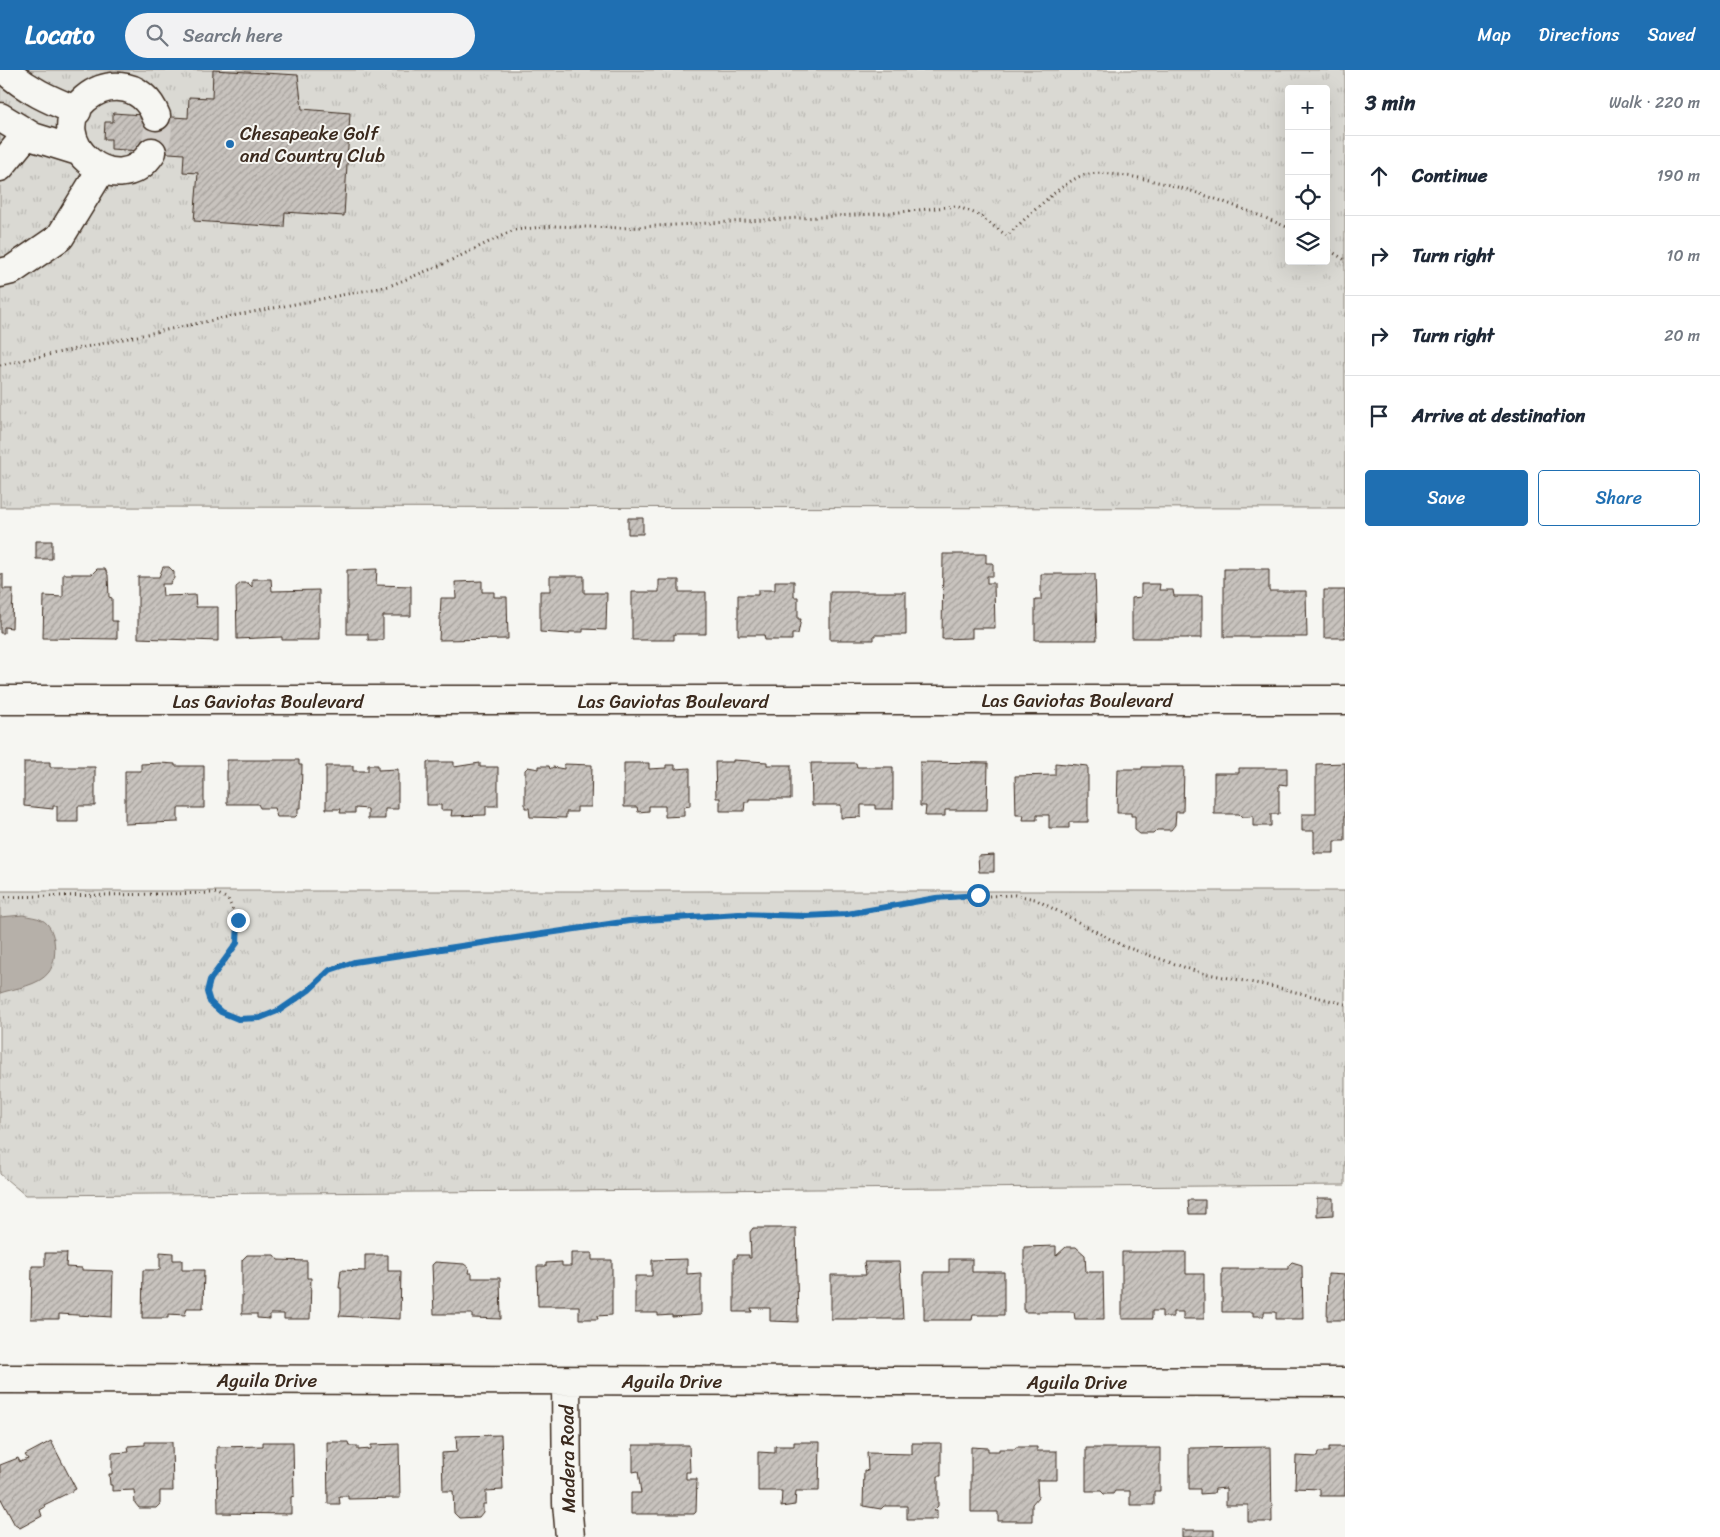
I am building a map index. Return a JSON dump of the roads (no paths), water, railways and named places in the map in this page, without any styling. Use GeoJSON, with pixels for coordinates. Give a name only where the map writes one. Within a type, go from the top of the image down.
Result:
{"type":"FeatureCollection","features":[{"type":"Feature","properties":{"kind":"street"},"geometry":{"type":"LineString","coordinates":[[6,70],[19,83],[40,96],[77,111]]}},
{"type":"Feature","properties":{"kind":"street"},"geometry":{"type":"LineString","coordinates":[[152,152],[137,167],[121,172],[102,170],[89,164],[78,151],[72,135],[74,118],[81,103],[94,92],[110,86],[126,87],[142,82],[156,116]]}},
{"type":"Feature","properties":{"kind":"street"},"geometry":{"type":"LineString","coordinates":[[0,117],[27,134],[78,151]]}},
{"type":"Feature","properties":{"kind":"street"},"geometry":{"type":"LineString","coordinates":[[0,167],[27,134]]}},
{"type":"Feature","properties":{"kind":"street"},"geometry":{"type":"LineString","coordinates":[[0,273],[12,270],[60,237],[102,170]]}},
{"type":"Feature","properties":{"kind":"street","name":"Las Gaviotas Boulevard"},"geometry":{"type":"LineString","coordinates":[[0,700],[1345,700]]}},
{"type":"Feature","properties":{"kind":"street","name":"Aguila Drive"},"geometry":{"type":"LineString","coordinates":[[0,1379],[1345,1382]]}},
{"type":"Feature","properties":{"kind":"street","name":"Madera Road"},"geometry":{"type":"LineString","coordinates":[[566,1381],[567,1503],[570,1537]]}},
{"type":"Feature","properties":{"kind":"tunnel"},"geometry":{"type":"LineString","coordinates":[[152,152],[157,134],[156,116]]}},
{"type":"Feature","properties":{"kind":"place","name":"Chesapeake Golf and Country Club"},"geometry":{"type":"Point","coordinates":[230,144]}}]}
